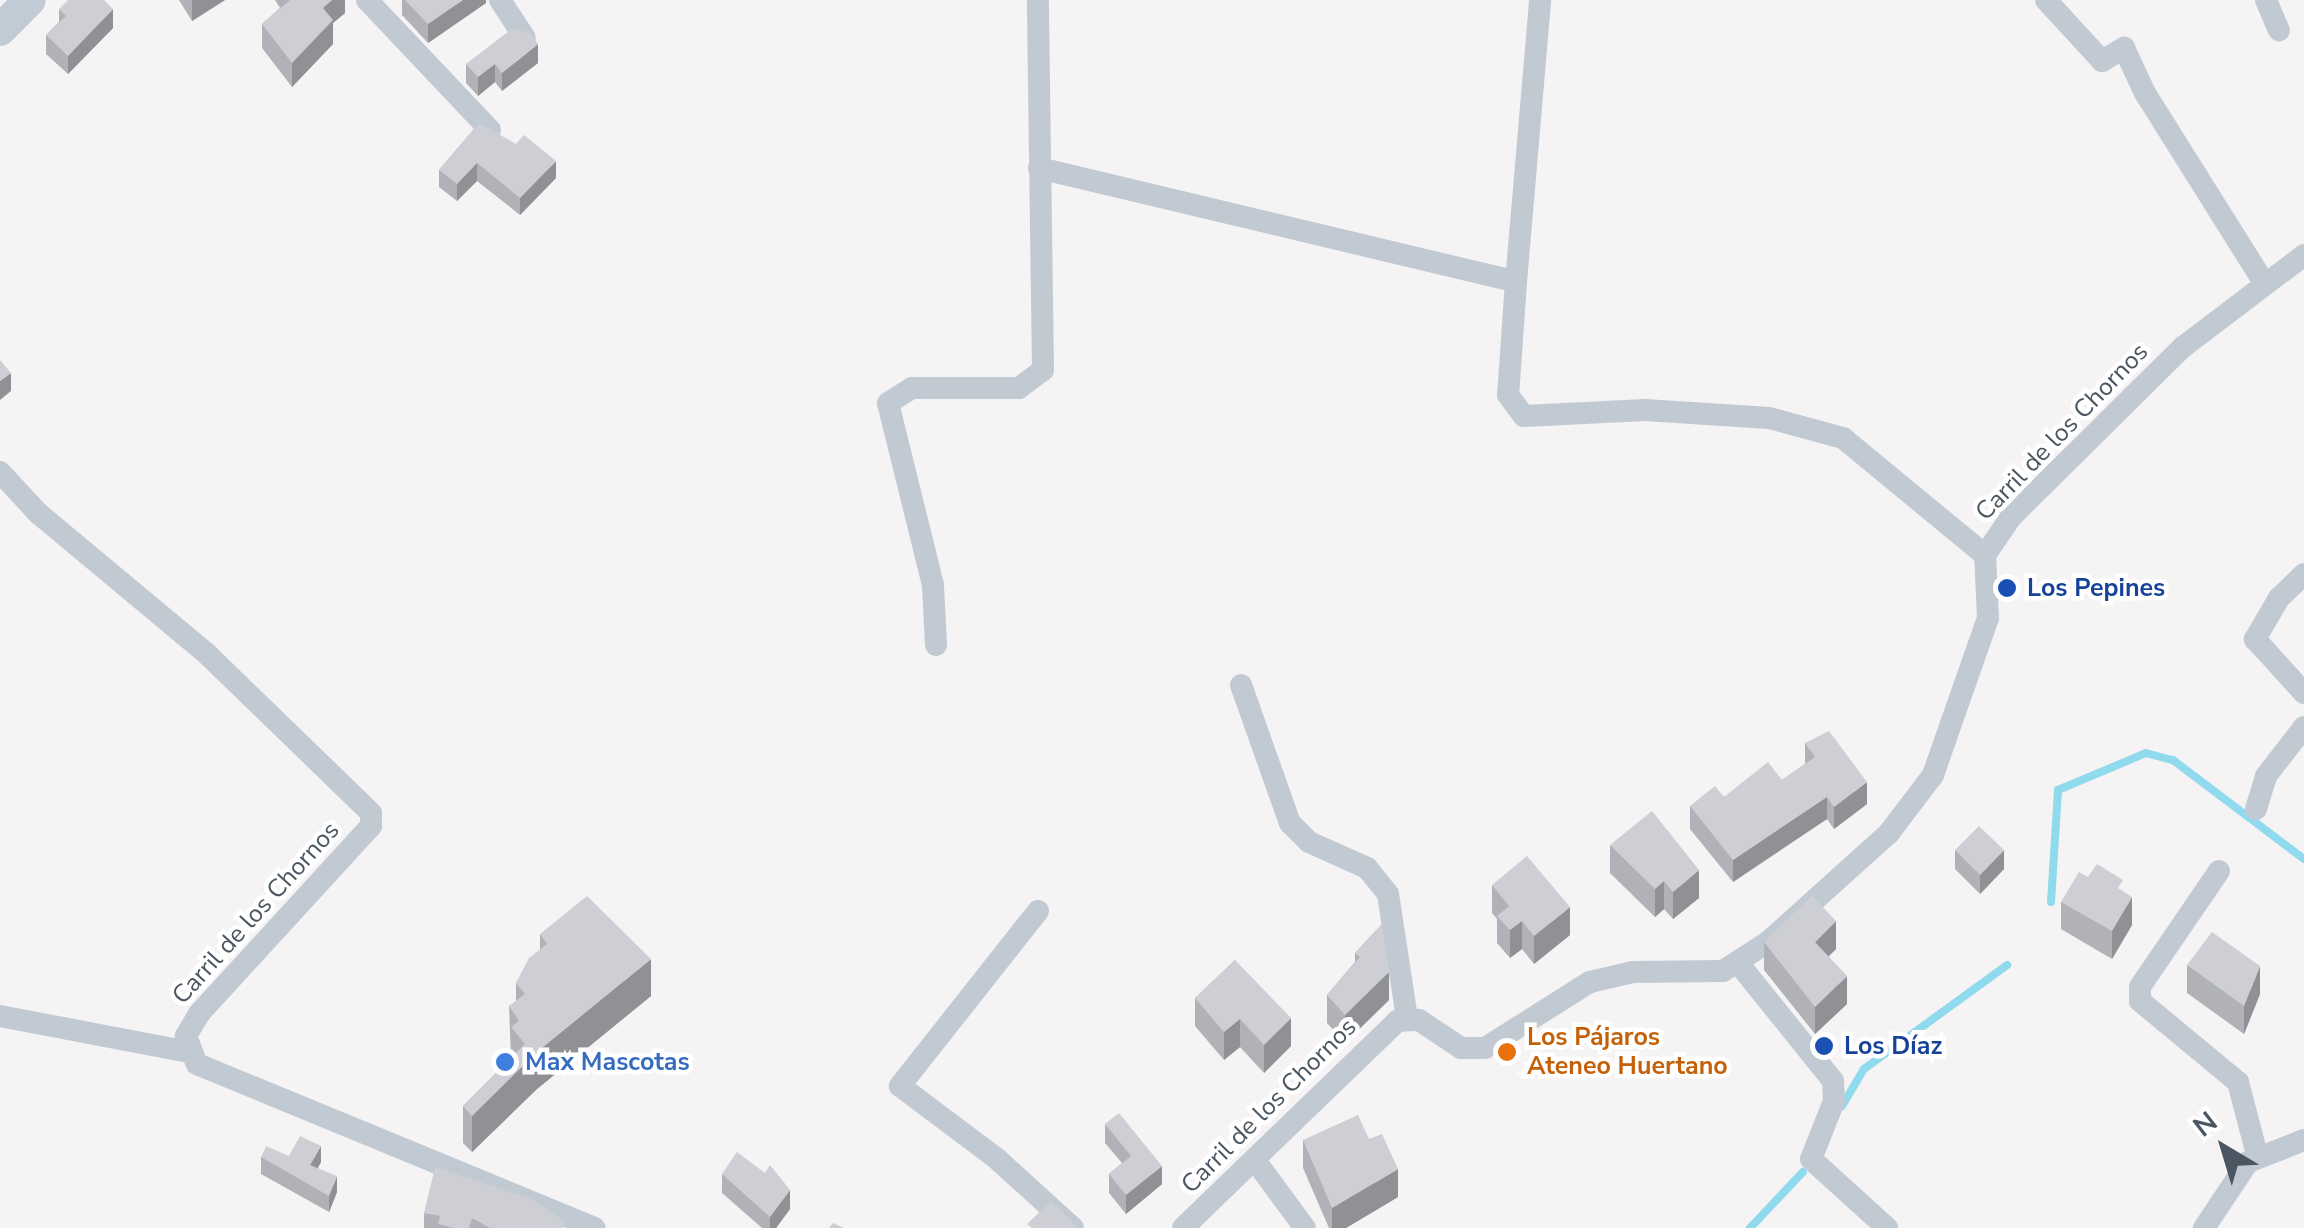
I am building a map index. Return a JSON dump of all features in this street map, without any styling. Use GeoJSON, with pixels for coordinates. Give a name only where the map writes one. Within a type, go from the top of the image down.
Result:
{"type":"FeatureCollection","features":[{"type":"Feature","properties":{"kind":"street"},"geometry":{"type":"LineString","coordinates":[[367,0],[490,130]]}},
{"type":"Feature","properties":{"kind":"street"},"geometry":{"type":"LineString","coordinates":[[500,0],[525,38]]}},
{"type":"Feature","properties":{"kind":"street"},"geometry":{"type":"LineString","coordinates":[[936,644],[933,585],[888,404],[893,394],[912,388],[1018,388],[1044,370],[1038,0]]}},
{"type":"Feature","properties":{"kind":"street"},"geometry":{"type":"LineString","coordinates":[[1540,0],[1516,282],[1520,303],[1508,396],[1524,416],[1645,410],[1768,418],[1843,438],[1985,555]]}},
{"type":"Feature","properties":{"kind":"street"},"geometry":{"type":"LineString","coordinates":[[2046,0],[2102,61],[2124,48],[2264,283]]}},
{"type":"Feature","properties":{"kind":"street"},"geometry":{"type":"LineString","coordinates":[[2266,0],[2279,30]]}},
{"type":"Feature","properties":{"kind":"street"},"geometry":{"type":"LineString","coordinates":[[1039,168],[1516,282]]}},
{"type":"Feature","properties":{"kind":"street","name":"Carril de los Chornos"},"geometry":{"type":"LineString","coordinates":[[1183,1228],[1257,1163],[1387,1028],[1407,1018],[1461,1048],[1485,1048],[1568,992],[1613,974],[1699,975],[1739,964],[1890,833],[1933,775],[1988,618],[1985,555],[2011,518],[2183,347],[2304,256]]}},
{"type":"Feature","properties":{"kind":"street","name":"Carril de los Chornos"},"geometry":{"type":"LineString","coordinates":[[0,472],[53,526],[206,653],[372,813],[371,826],[200,1014],[186,1036],[188,1052]]}},
{"type":"Feature","properties":{"kind":"street"},"geometry":{"type":"LineString","coordinates":[[2304,574],[2280,598],[2255,639],[2304,693]]}},
{"type":"Feature","properties":{"kind":"street"},"geometry":{"type":"LineString","coordinates":[[1242,685],[1290,823],[1309,842],[1367,868],[1388,894],[1407,1018]]}},
{"type":"Feature","properties":{"kind":"street"},"geometry":{"type":"LineString","coordinates":[[2256,809],[2266,776],[2304,727]]}},
{"type":"Feature","properties":{"kind":"street"},"geometry":{"type":"LineString","coordinates":[[2218,871],[2140,987],[2140,1002],[2238,1082],[2257,1155]]}},
{"type":"Feature","properties":{"kind":"street"},"geometry":{"type":"LineString","coordinates":[[1038,911],[900,1086],[996,1158],[1073,1228]]}},
{"type":"Feature","properties":{"kind":"street"},"geometry":{"type":"LineString","coordinates":[[1739,964],[1834,1081],[1834,1101],[1811,1159],[1887,1228]]}},
{"type":"Feature","properties":{"kind":"street"},"geometry":{"type":"LineString","coordinates":[[0,1016],[188,1052],[217,1076],[594,1228]]}},
{"type":"Feature","properties":{"kind":"street"},"geometry":{"type":"LineString","coordinates":[[2204,1228],[2235,1176],[2257,1155],[2304,1140]]}},
{"type":"Feature","properties":{"kind":"street"},"geometry":{"type":"LineString","coordinates":[[1257,1163],[1305,1228]]}},
{"type":"Feature","properties":{"kind":"building"},"geometry":{"type":"Polygon","coordinates":[[[68,0],[104,0],[113,9],[68,56],[46,35],[66,16],[59,9],[68,0]]]}},
{"type":"Feature","properties":{"kind":"building"},"geometry":{"type":"Polygon","coordinates":[[[290,0],[332,0],[323,8],[333,20],[292,63],[262,24],[290,0]]]}},
{"type":"Feature","properties":{"kind":"building"},"geometry":{"type":"Polygon","coordinates":[[[405,0],[463,0],[428,24],[405,0]]]}},
{"type":"Feature","properties":{"kind":"building"},"geometry":{"type":"Polygon","coordinates":[[[513,28],[530,33],[538,44],[502,73],[495,64],[478,77],[466,64],[513,28]]]}},
{"type":"Feature","properties":{"kind":"building"},"geometry":{"type":"Polygon","coordinates":[[[479,123],[516,144],[524,135],[556,161],[520,198],[477,163],[457,184],[439,170],[479,123]]]}},
{"type":"Feature","properties":{"kind":"building"},"geometry":{"type":"Polygon","coordinates":[[[0,360],[11,373],[0,381],[0,360]]]}},
{"type":"Feature","properties":{"kind":"building"},"geometry":{"type":"Polygon","coordinates":[[[1829,731],[1867,782],[1834,807],[1827,797],[1733,860],[1690,806],[1715,786],[1724,797],[1768,762],[1782,780],[1815,757],[1805,743],[1829,731]]]}},
{"type":"Feature","properties":{"kind":"building"},"geometry":{"type":"Polygon","coordinates":[[[1652,811],[1699,870],[1673,892],[1664,881],[1655,889],[1610,845],[1652,811]]]}},
{"type":"Feature","properties":{"kind":"building"},"geometry":{"type":"Polygon","coordinates":[[[1979,826],[2004,850],[1980,875],[1955,850],[1979,826]]]}},
{"type":"Feature","properties":{"kind":"building"},"geometry":{"type":"Polygon","coordinates":[[[1527,856],[1570,907],[1534,936],[1522,921],[1510,930],[1497,916],[1509,906],[1492,885],[1527,856]]]}},
{"type":"Feature","properties":{"kind":"building"},"geometry":{"type":"Polygon","coordinates":[[[2097,864],[2123,880],[2118,888],[2132,897],[2112,931],[2061,902],[2079,872],[2088,877],[2097,864]]]}},
{"type":"Feature","properties":{"kind":"building"},"geometry":{"type":"Polygon","coordinates":[[[587,896],[651,959],[537,1052],[472,1116],[463,1106],[525,1044],[511,1027],[519,1021],[509,1006],[525,994],[516,983],[529,958],[547,944],[540,934],[587,896]]]}},
{"type":"Feature","properties":{"kind":"building"},"geometry":{"type":"Polygon","coordinates":[[[1812,896],[1836,921],[1815,942],[1847,976],[1815,1007],[1764,942],[1812,896]]]}},
{"type":"Feature","properties":{"kind":"building"},"geometry":{"type":"Polygon","coordinates":[[[1382,924],[1389,972],[1345,1015],[1327,995],[1360,957],[1355,953],[1382,924]]]}},
{"type":"Feature","properties":{"kind":"building"},"geometry":{"type":"Polygon","coordinates":[[[2212,932],[2260,966],[2244,1006],[2187,965],[2212,932]]]}},
{"type":"Feature","properties":{"kind":"building"},"geometry":{"type":"Polygon","coordinates":[[[1235,960],[1291,1018],[1264,1045],[1240,1019],[1224,1032],[1195,998],[1235,960]]]}},
{"type":"Feature","properties":{"kind":"building"},"geometry":{"type":"Polygon","coordinates":[[[1119,1113],[1162,1166],[1126,1195],[1109,1174],[1131,1156],[1105,1124],[1119,1113]]]}},
{"type":"Feature","properties":{"kind":"building"},"geometry":{"type":"Polygon","coordinates":[[[1358,1115],[1369,1139],[1382,1134],[1398,1169],[1332,1208],[1303,1140],[1358,1115]]]}},
{"type":"Feature","properties":{"kind":"building"},"geometry":{"type":"Polygon","coordinates":[[[300,1136],[321,1146],[310,1165],[337,1176],[329,1196],[261,1157],[266,1146],[289,1156],[300,1136]]]}},
{"type":"Feature","properties":{"kind":"building"},"geometry":{"type":"Polygon","coordinates":[[[737,1152],[765,1173],[770,1165],[790,1190],[770,1217],[722,1174],[737,1152]]]}},
{"type":"Feature","properties":{"kind":"building"},"geometry":{"type":"Polygon","coordinates":[[[435,1167],[531,1199],[564,1221],[562,1228],[490,1228],[472,1218],[469,1228],[438,1224],[440,1216],[424,1213],[435,1167]]]}},
{"type":"Feature","properties":{"kind":"building"},"geometry":{"type":"Polygon","coordinates":[[[1051,1201],[1078,1228],[1032,1228],[1027,1224],[1051,1201]]]}},
{"type":"Feature","properties":{"kind":"waterway"},"geometry":{"type":"LineString","coordinates":[[2051,902],[2058,790],[2146,753],[2173,760],[2304,859]]}},
{"type":"Feature","properties":{"kind":"waterway"},"geometry":{"type":"LineString","coordinates":[[1842,1106],[1864,1069],[2007,965]]}},
{"type":"Feature","properties":{"kind":"waterway"},"geometry":{"type":"LineString","coordinates":[[1750,1228],[1803,1172]]}},
{"type":"Feature","properties":{"kind":"place","name":"Los Pepines"},"geometry":{"type":"Point","coordinates":[2007,588]}},
{"type":"Feature","properties":{"kind":"place","name":"Los Díaz"},"geometry":{"type":"Point","coordinates":[1824,1046]}},
{"type":"Feature","properties":{"kind":"place","name":"Los Pájaros Ateneo Huertano"},"geometry":{"type":"Point","coordinates":[1507,1052]}},
{"type":"Feature","properties":{"kind":"place","name":"Max Mascotas"},"geometry":{"type":"Point","coordinates":[505,1062]}}]}
